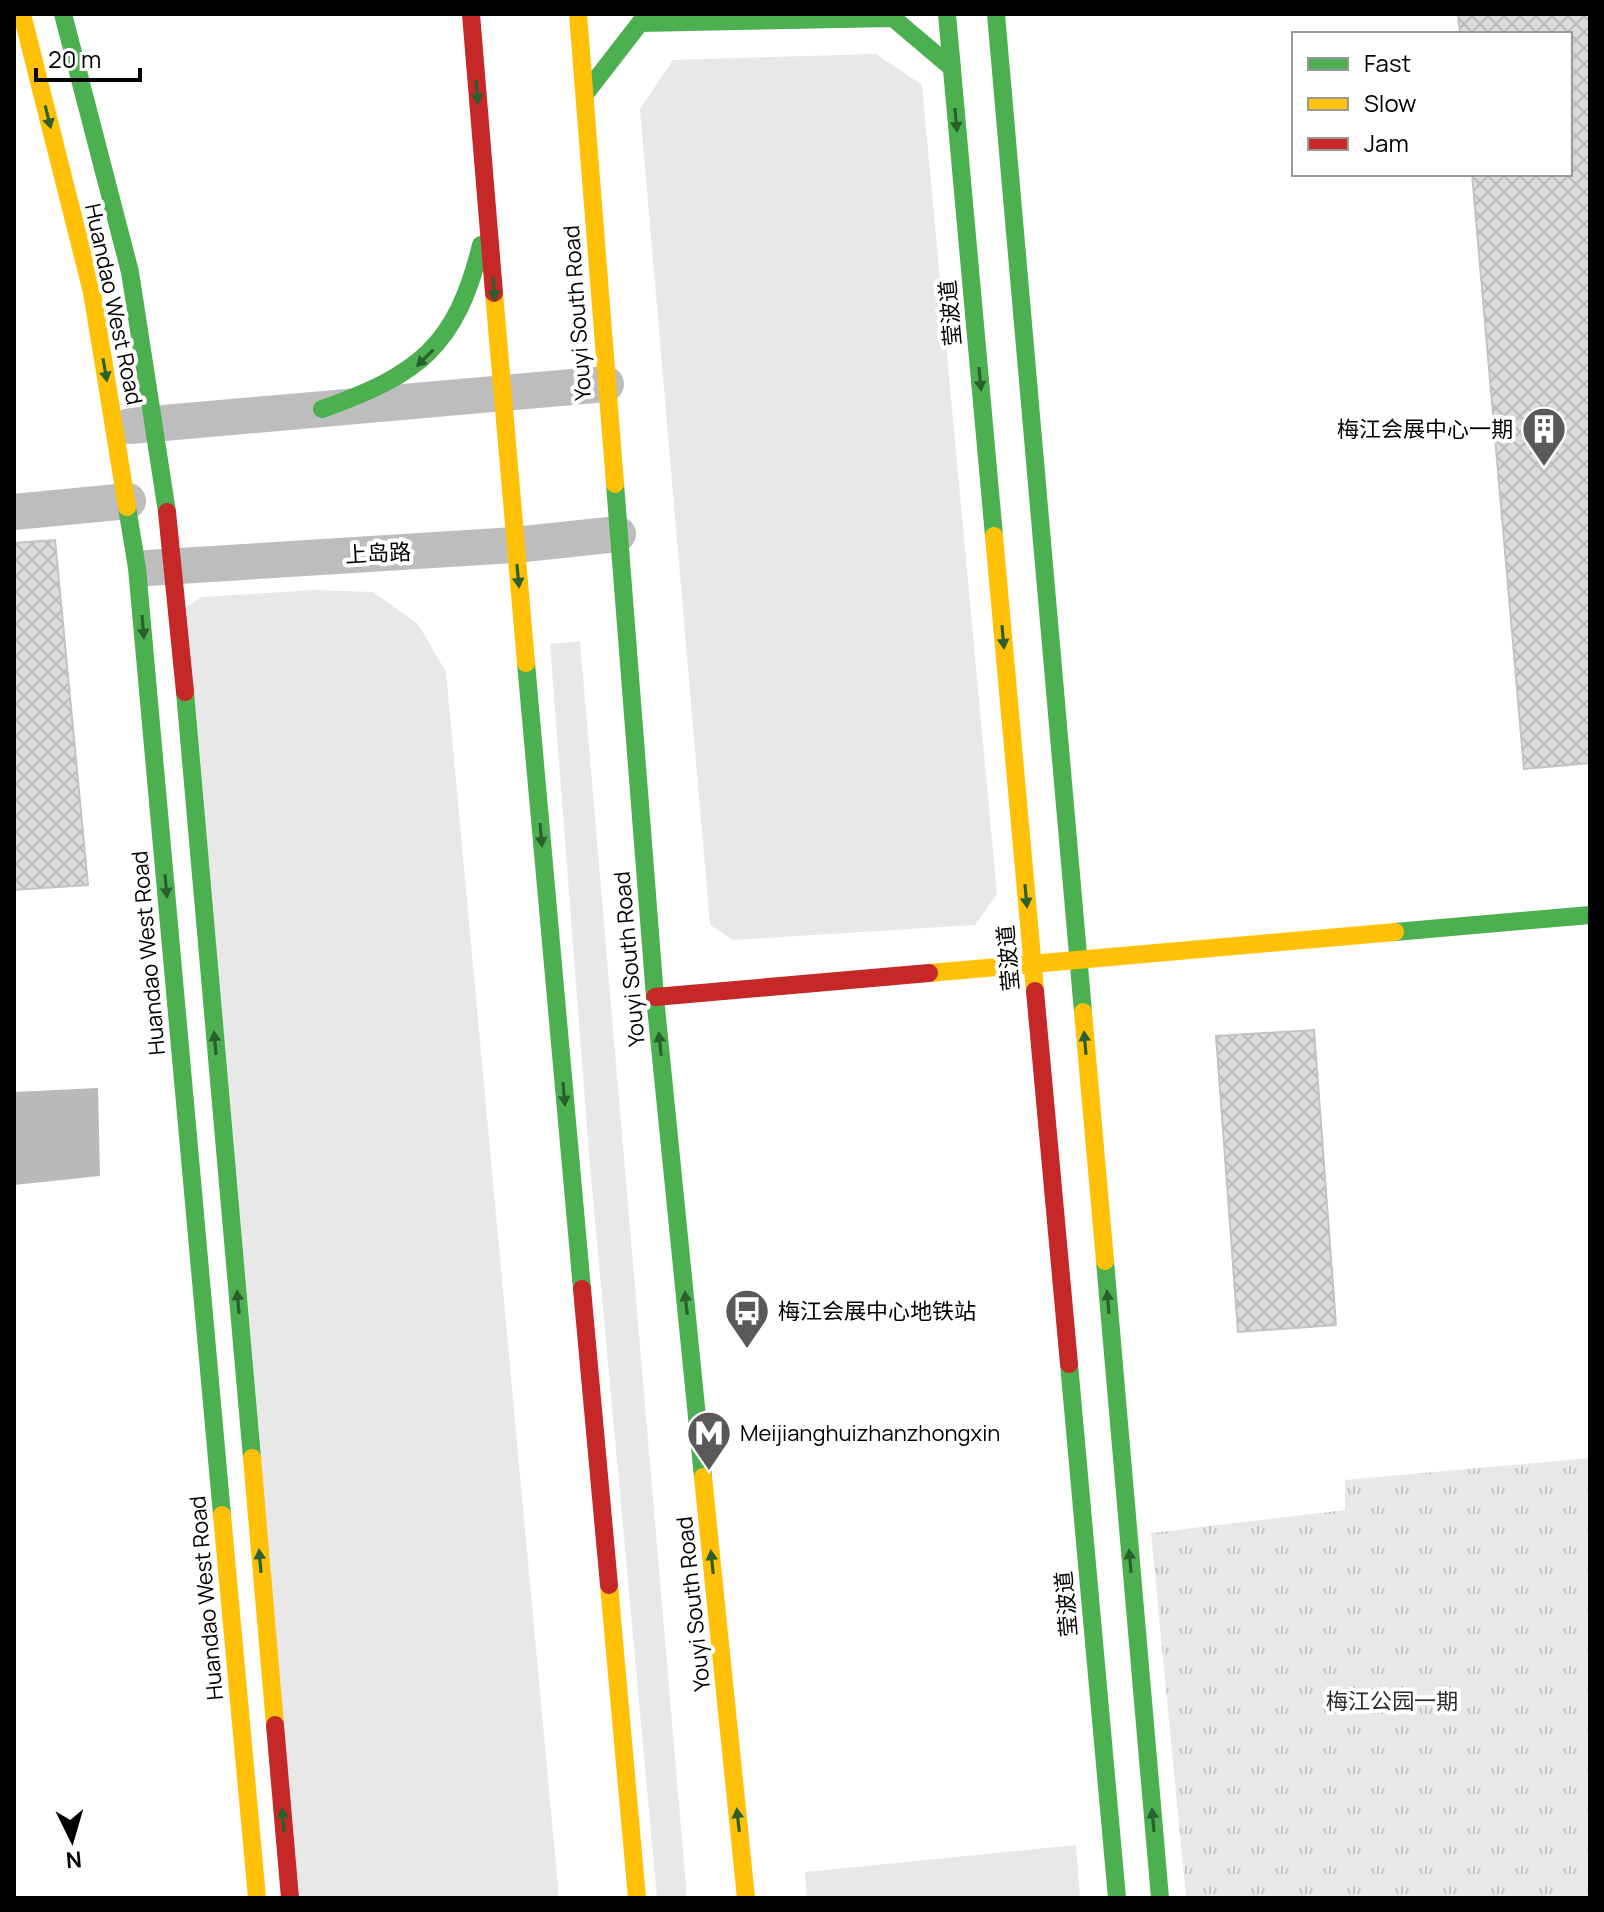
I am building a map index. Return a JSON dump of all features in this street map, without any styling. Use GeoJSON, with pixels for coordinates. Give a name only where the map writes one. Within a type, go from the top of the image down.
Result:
{"type":"FeatureCollection","features":[{"type":"Feature","properties":{"kind":"street","name":"Huandao West Road"},"geometry":{"type":"LineString","coordinates":[[22,14],[92,292],[137,568],[257,1898]]}},
{"type":"Feature","properties":{"kind":"street","name":"Huandao West Road"},"geometry":{"type":"LineString","coordinates":[[63,14],[130,272],[174,566],[290,1898]]}},
{"type":"Feature","properties":{"kind":"street"},"geometry":{"type":"LineString","coordinates":[[471,14],[515,545],[637,1898]]}},
{"type":"Feature","properties":{"kind":"street","name":"Youyi South Road"},"geometry":{"type":"LineString","coordinates":[[578,14],[655,997],[746,1898]]}},
{"type":"Feature","properties":{"kind":"street","name":"莹波道"},"geometry":{"type":"LineString","coordinates":[[947,14],[1117,1898]]}},
{"type":"Feature","properties":{"kind":"street"},"geometry":{"type":"LineString","coordinates":[[996,14],[1160,1898]]}},
{"type":"Feature","properties":{"kind":"street"},"geometry":{"type":"LineString","coordinates":[[585,94],[640,23],[893,18],[952,68]]}},
{"type":"Feature","properties":{"kind":"street"},"geometry":{"type":"LineString","coordinates":[[322,409],[393,382],[418,366],[439,344],[456,320],[468,291],[487,212]]}},
{"type":"Feature","properties":{"kind":"street"},"geometry":{"type":"LineString","coordinates":[[115,427],[606,384]]}},
{"type":"Feature","properties":{"kind":"street"},"geometry":{"type":"LineString","coordinates":[[14,512],[128,501]]}},
{"type":"Feature","properties":{"kind":"street","name":"上岛路"},"geometry":{"type":"LineString","coordinates":[[137,568],[515,545],[618,534]]}},
{"type":"Feature","properties":{"kind":"street"},"geometry":{"type":"LineString","coordinates":[[655,997],[1590,915]]}},
{"type":"Feature","properties":{"kind":"green space"},"geometry":{"type":"Polygon","coordinates":[[[876,54],[922,85],[997,894],[975,925],[733,940],[710,925],[640,109],[673,60],[876,54]]]}},
{"type":"Feature","properties":{"kind":"green space"},"geometry":{"type":"Polygon","coordinates":[[[314,590],[373,592],[418,624],[446,672],[559,1898],[290,1898],[179,612],[202,597],[314,590]]]}},
{"type":"Feature","properties":{"kind":"green space"},"geometry":{"type":"Polygon","coordinates":[[[580,641],[687,1898],[657,1898],[589,1155],[550,644],[580,641]]]}},
{"type":"Feature","properties":{"kind":"green space","name":"梅江公园一期"},"geometry":{"type":"Polygon","coordinates":[[[1590,1458],[1590,1898],[1186,1898],[1151,1533],[1345,1510],[1345,1480],[1590,1458]]]}},
{"type":"Feature","properties":{"kind":"green space"},"geometry":{"type":"Polygon","coordinates":[[[1076,1845],[1080,1898],[807,1898],[805,1872],[1076,1845]]]}},
{"type":"Feature","properties":{"kind":"shaded area"},"geometry":{"type":"Polygon","coordinates":[[[98,1088],[100,1176],[14,1185],[14,1092],[98,1088]]]}},
{"type":"Feature","properties":{"kind":"building","name":"梅江会展中心一期"},"geometry":{"type":"Polygon","coordinates":[[[1458,14],[1590,14],[1590,763],[1524,769],[1472,176],[1572,176],[1572,32],[1460,32],[1458,14]]]}},
{"type":"Feature","properties":{"kind":"building"},"geometry":{"type":"Polygon","coordinates":[[[55,540],[88,885],[14,890],[14,543],[55,540]]]}},
{"type":"Feature","properties":{"kind":"building"},"geometry":{"type":"Polygon","coordinates":[[[1314,1030],[1336,1325],[1238,1332],[1216,1036],[1314,1030]]]}},
{"type":"Feature","properties":{"kind":"traffic: fast"},"geometry":{"type":"LineString","coordinates":[[63,14],[130,272],[167,512]]}},
{"type":"Feature","properties":{"kind":"traffic: fast"},"geometry":{"type":"LineString","coordinates":[[947,14],[994,536]]}},
{"type":"Feature","properties":{"kind":"traffic: fast"},"geometry":{"type":"LineString","coordinates":[[996,14],[1083,1012]]}},
{"type":"Feature","properties":{"kind":"traffic: fast"},"geometry":{"type":"LineString","coordinates":[[585,94],[640,23],[893,18],[952,68]]}},
{"type":"Feature","properties":{"kind":"traffic: fast"},"geometry":{"type":"LineString","coordinates":[[322,409],[384,383],[428,352],[445,333],[459,309],[481,245]]}},
{"type":"Feature","properties":{"kind":"traffic: fast"},"geometry":{"type":"LineString","coordinates":[[615,484],[655,997],[703,1477]]}},
{"type":"Feature","properties":{"kind":"traffic: fast"},"geometry":{"type":"LineString","coordinates":[[127,507],[137,568],[222,1515]]}},
{"type":"Feature","properties":{"kind":"traffic: fast"},"geometry":{"type":"LineString","coordinates":[[526,663],[582,1289]]}},
{"type":"Feature","properties":{"kind":"traffic: fast"},"geometry":{"type":"LineString","coordinates":[[185,692],[252,1458]]}},
{"type":"Feature","properties":{"kind":"traffic: fast"},"geometry":{"type":"LineString","coordinates":[[1395,932],[1590,915]]}},
{"type":"Feature","properties":{"kind":"traffic: fast"},"geometry":{"type":"LineString","coordinates":[[1105,1261],[1160,1898]]}},
{"type":"Feature","properties":{"kind":"traffic: fast"},"geometry":{"type":"LineString","coordinates":[[1069,1364],[1117,1898]]}},
{"type":"Feature","properties":{"kind":"traffic: slow"},"geometry":{"type":"LineString","coordinates":[[22,14],[92,292],[127,507]]}},
{"type":"Feature","properties":{"kind":"traffic: slow"},"geometry":{"type":"LineString","coordinates":[[578,14],[615,484]]}},
{"type":"Feature","properties":{"kind":"traffic: slow"},"geometry":{"type":"LineString","coordinates":[[494,293],[526,663]]}},
{"type":"Feature","properties":{"kind":"traffic: slow"},"geometry":{"type":"LineString","coordinates":[[994,536],[1035,991]]}},
{"type":"Feature","properties":{"kind":"traffic: slow"},"geometry":{"type":"LineString","coordinates":[[929,973],[1395,932]]}},
{"type":"Feature","properties":{"kind":"traffic: slow"},"geometry":{"type":"LineString","coordinates":[[1083,1012],[1105,1261]]}},
{"type":"Feature","properties":{"kind":"traffic: slow"},"geometry":{"type":"LineString","coordinates":[[252,1458],[275,1725]]}},
{"type":"Feature","properties":{"kind":"traffic: slow"},"geometry":{"type":"LineString","coordinates":[[703,1477],[746,1898]]}},
{"type":"Feature","properties":{"kind":"traffic: slow"},"geometry":{"type":"LineString","coordinates":[[222,1515],[257,1898]]}},
{"type":"Feature","properties":{"kind":"traffic: slow"},"geometry":{"type":"LineString","coordinates":[[609,1585],[637,1898]]}},
{"type":"Feature","properties":{"kind":"traffic: jam"},"geometry":{"type":"LineString","coordinates":[[471,14],[494,293]]}},
{"type":"Feature","properties":{"kind":"traffic: jam"},"geometry":{"type":"LineString","coordinates":[[167,512],[185,692]]}},
{"type":"Feature","properties":{"kind":"traffic: jam"},"geometry":{"type":"LineString","coordinates":[[655,997],[929,973]]}},
{"type":"Feature","properties":{"kind":"traffic: jam"},"geometry":{"type":"LineString","coordinates":[[1035,991],[1069,1364]]}},
{"type":"Feature","properties":{"kind":"traffic: jam"},"geometry":{"type":"LineString","coordinates":[[582,1289],[609,1585]]}},
{"type":"Feature","properties":{"kind":"traffic: jam"},"geometry":{"type":"LineString","coordinates":[[275,1725],[290,1898]]}},
{"type":"Feature","properties":{"kind":"place","name":"梅江会展中心一期"},"geometry":{"type":"Point","coordinates":[1544,468]}},
{"type":"Feature","properties":{"kind":"place","name":"梅江会展中心地铁站"},"geometry":{"type":"Point","coordinates":[747,1350]}},
{"type":"Feature","properties":{"kind":"place","name":"Meijianghuizhanzhongxin"},"geometry":{"type":"Point","coordinates":[709,1472]}}]}
